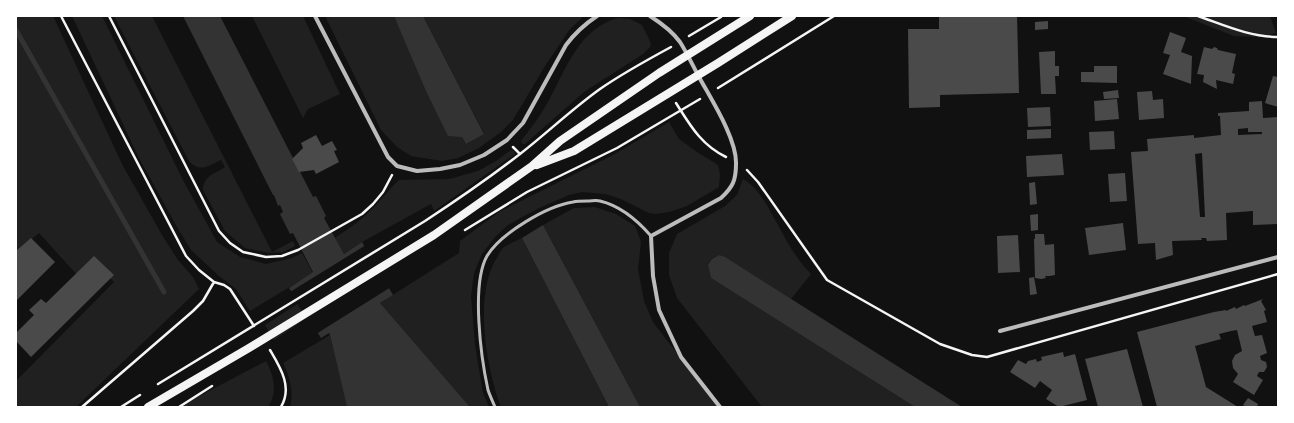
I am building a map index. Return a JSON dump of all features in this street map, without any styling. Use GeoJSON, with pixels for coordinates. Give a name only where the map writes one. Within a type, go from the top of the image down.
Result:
{"type":"FeatureCollection","features":[{"type":"Feature","properties":{"kind":"main road"},"geometry":{"type":"LineString","coordinates":[[148,407],[249,348],[434,235],[532,166],[560,141],[687,55],[750,16]]}},
{"type":"Feature","properties":{"kind":"main road"},"geometry":{"type":"LineString","coordinates":[[532,166],[574,151],[792,16]]}},
{"type":"Feature","properties":{"kind":"street"},"geometry":{"type":"LineString","coordinates":[[315,16],[375,135],[388,157],[397,166],[417,171],[460,165],[484,155],[507,140],[523,124],[566,45],[573,35],[597,16]]}},
{"type":"Feature","properties":{"kind":"street"},"geometry":{"type":"LineString","coordinates":[[650,16],[663,24],[680,41],[722,118],[735,152],[736,163],[734,183],[729,191],[721,198],[651,236],[658,310],[681,357],[720,407]]}},
{"type":"Feature","properties":{"kind":"street"},"geometry":{"type":"LineString","coordinates":[[1000,331],[1278,257]]}},
{"type":"Feature","properties":{"kind":"lane"},"geometry":{"type":"LineString","coordinates":[[495,407],[488,391],[480,342],[478,296],[481,275],[487,256],[499,242],[512,230],[539,214],[572,202],[599,200],[619,209],[639,222],[651,236]]}},
{"type":"Feature","properties":{"kind":"path"},"geometry":{"type":"LineString","coordinates":[[61,16],[186,256],[199,270],[214,282],[203,301],[193,311],[82,407]]}},
{"type":"Feature","properties":{"kind":"path"},"geometry":{"type":"LineString","coordinates":[[108,16],[219,231],[230,243],[243,252],[266,257],[282,256],[298,250],[333,231],[362,214],[373,204],[383,192],[397,166]]}},
{"type":"Feature","properties":{"kind":"path"},"geometry":{"type":"LineString","coordinates":[[154,387],[467,194],[520,154],[575,108],[628,70],[723,16]]}},
{"type":"Feature","properties":{"kind":"path"},"geometry":{"type":"LineString","coordinates":[[459,234],[527,192],[617,148],[834,16]]}},
{"type":"Feature","properties":{"kind":"path"},"geometry":{"type":"LineString","coordinates":[[1198,16],[1243,32],[1270,37],[1278,36]]}},
{"type":"Feature","properties":{"kind":"path"},"geometry":{"type":"LineString","coordinates":[[680,111],[696,135],[715,152],[747,170],[758,182],[827,280],[940,344],[972,355],[987,357],[1278,274]]}},
{"type":"Feature","properties":{"kind":"path"},"geometry":{"type":"LineString","coordinates":[[121,407],[141,395]]}},
{"type":"Feature","properties":{"kind":"shaded area"},"geometry":{"type":"Polygon","coordinates":[[[16,16],[53,16],[123,166],[162,235],[178,260],[193,277],[199,289],[76,407],[16,407],[16,381],[114,282],[95,263],[79,277],[39,233],[16,252],[16,16]]]}},
{"type":"Feature","properties":{"kind":"shaded area"},"geometry":{"type":"Polygon","coordinates":[[[72,16],[102,16],[183,180],[217,242],[240,257],[266,264],[292,258],[302,253],[313,273],[250,311],[236,289],[219,276],[191,250],[139,158],[72,16]]]}},
{"type":"Feature","properties":{"kind":"shaded area"},"geometry":{"type":"Polygon","coordinates":[[[114,16],[152,16],[272,252],[293,241],[295,246],[283,252],[269,253],[245,248],[225,231],[203,190],[205,181],[214,173],[225,167],[221,160],[201,168],[193,165],[189,161],[114,16]]]}},
{"type":"Feature","properties":{"kind":"shaded area"},"geometry":{"type":"Polygon","coordinates":[[[183,16],[220,16],[313,197],[316,196],[326,216],[324,218],[344,254],[362,242],[393,295],[380,303],[470,407],[347,407],[330,335],[329,333],[321,338],[289,288],[313,272],[293,233],[290,234],[280,214],[283,212],[280,205],[278,206],[274,195],[183,16]]]}},
{"type":"Feature","properties":{"kind":"shaded area"},"geometry":{"type":"Polygon","coordinates":[[[252,16],[303,16],[340,94],[308,109],[303,118],[252,16]]]}},
{"type":"Feature","properties":{"kind":"shaded area"},"geometry":{"type":"Polygon","coordinates":[[[325,16],[394,16],[403,35],[466,144],[484,133],[423,16],[582,16],[581,19],[570,29],[545,66],[513,120],[501,132],[479,148],[458,158],[442,161],[411,156],[397,147],[381,130],[325,16]]]}},
{"type":"Feature","properties":{"kind":"shaded area"},"geometry":{"type":"Polygon","coordinates":[[[394,16],[423,16],[484,134],[466,144],[462,137],[448,136],[426,91],[394,16]]]}},
{"type":"Feature","properties":{"kind":"shaded area"},"geometry":{"type":"Polygon","coordinates":[[[1183,16],[1270,16],[1276,33],[1259,37],[1234,36],[1183,16]]]}},
{"type":"Feature","properties":{"kind":"shaded area"},"geometry":{"type":"Polygon","coordinates":[[[618,18],[630,19],[642,25],[649,39],[651,45],[650,47],[643,54],[584,92],[525,144],[522,144],[521,141],[546,106],[568,62],[584,40],[593,31],[605,23],[618,18]]]}},
{"type":"Feature","properties":{"kind":"shaded area"},"geometry":{"type":"Polygon","coordinates":[[[669,122],[679,139],[718,165],[720,174],[719,187],[687,206],[669,212],[656,214],[649,213],[621,199],[605,194],[582,192],[569,195],[537,209],[508,225],[495,237],[482,254],[474,273],[471,296],[475,345],[483,393],[489,407],[470,407],[380,303],[459,253],[460,241],[499,212],[613,155],[669,122]]]}},
{"type":"Feature","properties":{"kind":"shaded area"},"geometry":{"type":"Polygon","coordinates":[[[511,150],[514,151],[515,154],[434,211],[431,204],[362,242],[344,254],[335,238],[364,217],[399,180],[449,179],[478,171],[496,161],[511,150]]]}},
{"type":"Feature","properties":{"kind":"shaded area"},"geometry":{"type":"Polygon","coordinates":[[[743,179],[755,188],[793,251],[811,274],[791,299],[719,255],[712,259],[708,265],[711,278],[915,407],[762,407],[677,298],[669,275],[669,253],[677,234],[725,206],[737,195],[743,179]]]}},
{"type":"Feature","properties":{"kind":"shaded area"},"geometry":{"type":"Polygon","coordinates":[[[595,207],[616,214],[635,226],[641,242],[638,269],[644,301],[653,322],[718,407],[640,407],[543,225],[574,208],[595,207]]]}},
{"type":"Feature","properties":{"kind":"shaded area"},"geometry":{"type":"Polygon","coordinates":[[[543,225],[640,407],[609,407],[522,238],[543,225]]]}},
{"type":"Feature","properties":{"kind":"shaded area"},"geometry":{"type":"Polygon","coordinates":[[[522,238],[609,407],[501,407],[491,372],[484,330],[486,289],[490,271],[503,248],[522,238]]]}},
{"type":"Feature","properties":{"kind":"shaded area"},"geometry":{"type":"Polygon","coordinates":[[[719,255],[725,257],[962,407],[915,407],[711,278],[708,265],[712,259],[719,255]]]}},
{"type":"Feature","properties":{"kind":"shaded area"},"geometry":{"type":"Polygon","coordinates":[[[299,303],[308,317],[274,340],[265,325],[299,303]]]}},
{"type":"Feature","properties":{"kind":"shaded area"},"geometry":{"type":"Polygon","coordinates":[[[330,335],[347,407],[290,407],[292,395],[291,385],[283,363],[330,335]]]}},
{"type":"Feature","properties":{"kind":"shaded area"},"geometry":{"type":"Polygon","coordinates":[[[266,361],[274,384],[273,396],[268,407],[181,407],[192,400],[266,361]]]}},
{"type":"Feature","properties":{"kind":"pier"},"geometry":{"type":"Polygon","coordinates":[[[366,245],[391,287],[316,334],[290,292],[366,245]]]}},
{"type":"Feature","properties":{"kind":"building"},"geometry":{"type":"Polygon","coordinates":[[[939,16],[1017,16],[1019,93],[940,95],[940,107],[909,108],[908,29],[939,29],[939,16]]]}},
{"type":"Feature","properties":{"kind":"building"},"geometry":{"type":"Polygon","coordinates":[[[1048,21],[1048,29],[1035,30],[1035,22],[1048,21]]]}},
{"type":"Feature","properties":{"kind":"building"},"geometry":{"type":"Polygon","coordinates":[[[1170,32],[1186,38],[1181,52],[1192,56],[1191,84],[1163,74],[1170,55],[1163,53],[1170,32]]]}},
{"type":"Feature","properties":{"kind":"building"},"geometry":{"type":"Polygon","coordinates":[[[1204,47],[1212,49],[1214,47],[1218,50],[1236,54],[1232,73],[1235,74],[1233,84],[1216,80],[1217,89],[1203,82],[1204,75],[1197,74],[1204,47]]]}},
{"type":"Feature","properties":{"kind":"building"},"geometry":{"type":"Polygon","coordinates":[[[1055,51],[1055,66],[1059,66],[1059,76],[1055,76],[1056,94],[1041,94],[1039,52],[1055,51]]]}},
{"type":"Feature","properties":{"kind":"building"},"geometry":{"type":"Polygon","coordinates":[[[1094,66],[1117,66],[1117,83],[1081,82],[1081,72],[1094,72],[1094,66]]]}},
{"type":"Feature","properties":{"kind":"building"},"geometry":{"type":"Polygon","coordinates":[[[1273,76],[1278,77],[1278,107],[1265,103],[1273,76]]]}},
{"type":"Feature","properties":{"kind":"building"},"geometry":{"type":"Polygon","coordinates":[[[1118,90],[1119,98],[1104,99],[1103,92],[1118,90]]]}},
{"type":"Feature","properties":{"kind":"building"},"geometry":{"type":"Polygon","coordinates":[[[1152,91],[1153,100],[1163,99],[1164,118],[1139,120],[1137,92],[1152,91]]]}},
{"type":"Feature","properties":{"kind":"building"},"geometry":{"type":"Polygon","coordinates":[[[1117,99],[1119,119],[1095,121],[1094,101],[1117,99]]]}},
{"type":"Feature","properties":{"kind":"building"},"geometry":{"type":"Polygon","coordinates":[[[1262,101],[1263,118],[1278,117],[1278,224],[1253,225],[1253,211],[1226,213],[1227,240],[1207,241],[1206,238],[1201,238],[1202,240],[1172,241],[1173,255],[1156,260],[1155,243],[1138,244],[1131,152],[1148,151],[1147,139],[1194,135],[1194,138],[1221,135],[1220,116],[1218,116],[1218,113],[1249,111],[1249,102],[1262,101]],[[1248,128],[1238,129],[1238,135],[1262,134],[1262,132],[1248,132],[1248,128]],[[1202,153],[1195,154],[1200,217],[1205,217],[1202,153]]]}},
{"type":"Feature","properties":{"kind":"building"},"geometry":{"type":"Polygon","coordinates":[[[1050,107],[1051,126],[1028,127],[1027,108],[1050,107]]]}},
{"type":"Feature","properties":{"kind":"building"},"geometry":{"type":"Polygon","coordinates":[[[1051,129],[1051,138],[1027,139],[1027,130],[1051,129]]]}},
{"type":"Feature","properties":{"kind":"building"},"geometry":{"type":"Polygon","coordinates":[[[1114,131],[1115,149],[1090,150],[1089,132],[1114,131]]]}},
{"type":"Feature","properties":{"kind":"building"},"geometry":{"type":"Polygon","coordinates":[[[316,135],[322,146],[332,141],[337,150],[334,151],[339,162],[316,174],[314,170],[299,172],[292,159],[303,148],[301,143],[316,135]]]}},
{"type":"Feature","properties":{"kind":"building"},"geometry":{"type":"Polygon","coordinates":[[[1062,154],[1064,175],[1027,177],[1026,156],[1062,154]]]}},
{"type":"Feature","properties":{"kind":"building"},"geometry":{"type":"Polygon","coordinates":[[[1125,173],[1127,201],[1110,202],[1108,174],[1125,173]]]}},
{"type":"Feature","properties":{"kind":"building"},"geometry":{"type":"Polygon","coordinates":[[[1035,182],[1037,204],[1030,205],[1029,183],[1035,182]]]}},
{"type":"Feature","properties":{"kind":"building"},"geometry":{"type":"Polygon","coordinates":[[[1038,214],[1038,230],[1031,231],[1030,215],[1038,214]]]}},
{"type":"Feature","properties":{"kind":"building"},"geometry":{"type":"Polygon","coordinates":[[[1123,223],[1126,250],[1089,255],[1085,228],[1123,223]]]}},
{"type":"Feature","properties":{"kind":"building"},"geometry":{"type":"Polygon","coordinates":[[[1035,234],[1044,234],[1045,245],[1054,244],[1055,275],[1045,276],[1046,278],[1041,279],[1035,278],[1035,234]]]}},
{"type":"Feature","properties":{"kind":"building"},"geometry":{"type":"Polygon","coordinates":[[[1018,235],[1020,272],[998,273],[997,236],[1018,235]]]}},
{"type":"Feature","properties":{"kind":"building"},"geometry":{"type":"Polygon","coordinates":[[[31,238],[55,262],[16,301],[16,251],[31,238]]]}},
{"type":"Feature","properties":{"kind":"building"},"geometry":{"type":"Polygon","coordinates":[[[94,256],[114,275],[31,357],[16,341],[16,333],[34,315],[29,310],[41,299],[46,303],[94,256]]]}},
{"type":"Feature","properties":{"kind":"building"},"geometry":{"type":"Polygon","coordinates":[[[1034,277],[1037,294],[1030,295],[1029,278],[1034,277]]]}},
{"type":"Feature","properties":{"kind":"building"},"geometry":{"type":"Polygon","coordinates":[[[1263,299],[1261,301],[1266,310],[1264,311],[1267,322],[1252,326],[1255,336],[1262,335],[1267,353],[1260,356],[1261,360],[1266,362],[1267,367],[1264,372],[1259,372],[1257,376],[1263,380],[1254,395],[1233,382],[1238,374],[1233,368],[1232,361],[1235,355],[1242,351],[1237,330],[1219,334],[1221,339],[1195,346],[1206,387],[1238,407],[1157,407],[1137,332],[1214,312],[1226,311],[1235,307],[1236,309],[1263,299]]]}},
{"type":"Feature","properties":{"kind":"building"},"geometry":{"type":"Polygon","coordinates":[[[1127,349],[1143,407],[1098,407],[1085,359],[1127,349]]]}},
{"type":"Feature","properties":{"kind":"building"},"geometry":{"type":"Polygon","coordinates":[[[1063,352],[1064,357],[1075,354],[1087,400],[1059,407],[1046,399],[1052,390],[1040,381],[1035,388],[1010,372],[1018,360],[1026,364],[1028,361],[1036,359],[1037,362],[1042,360],[1041,357],[1063,352]]]}},
{"type":"Feature","properties":{"kind":"building"},"geometry":{"type":"Polygon","coordinates":[[[1248,398],[1258,404],[1257,407],[1246,407],[1243,405],[1248,398]]]}},
{"type":"Feature","properties":{"kind":"waterway"},"geometry":{"type":"LineString","coordinates":[[16,30],[164,292]]}}]}
